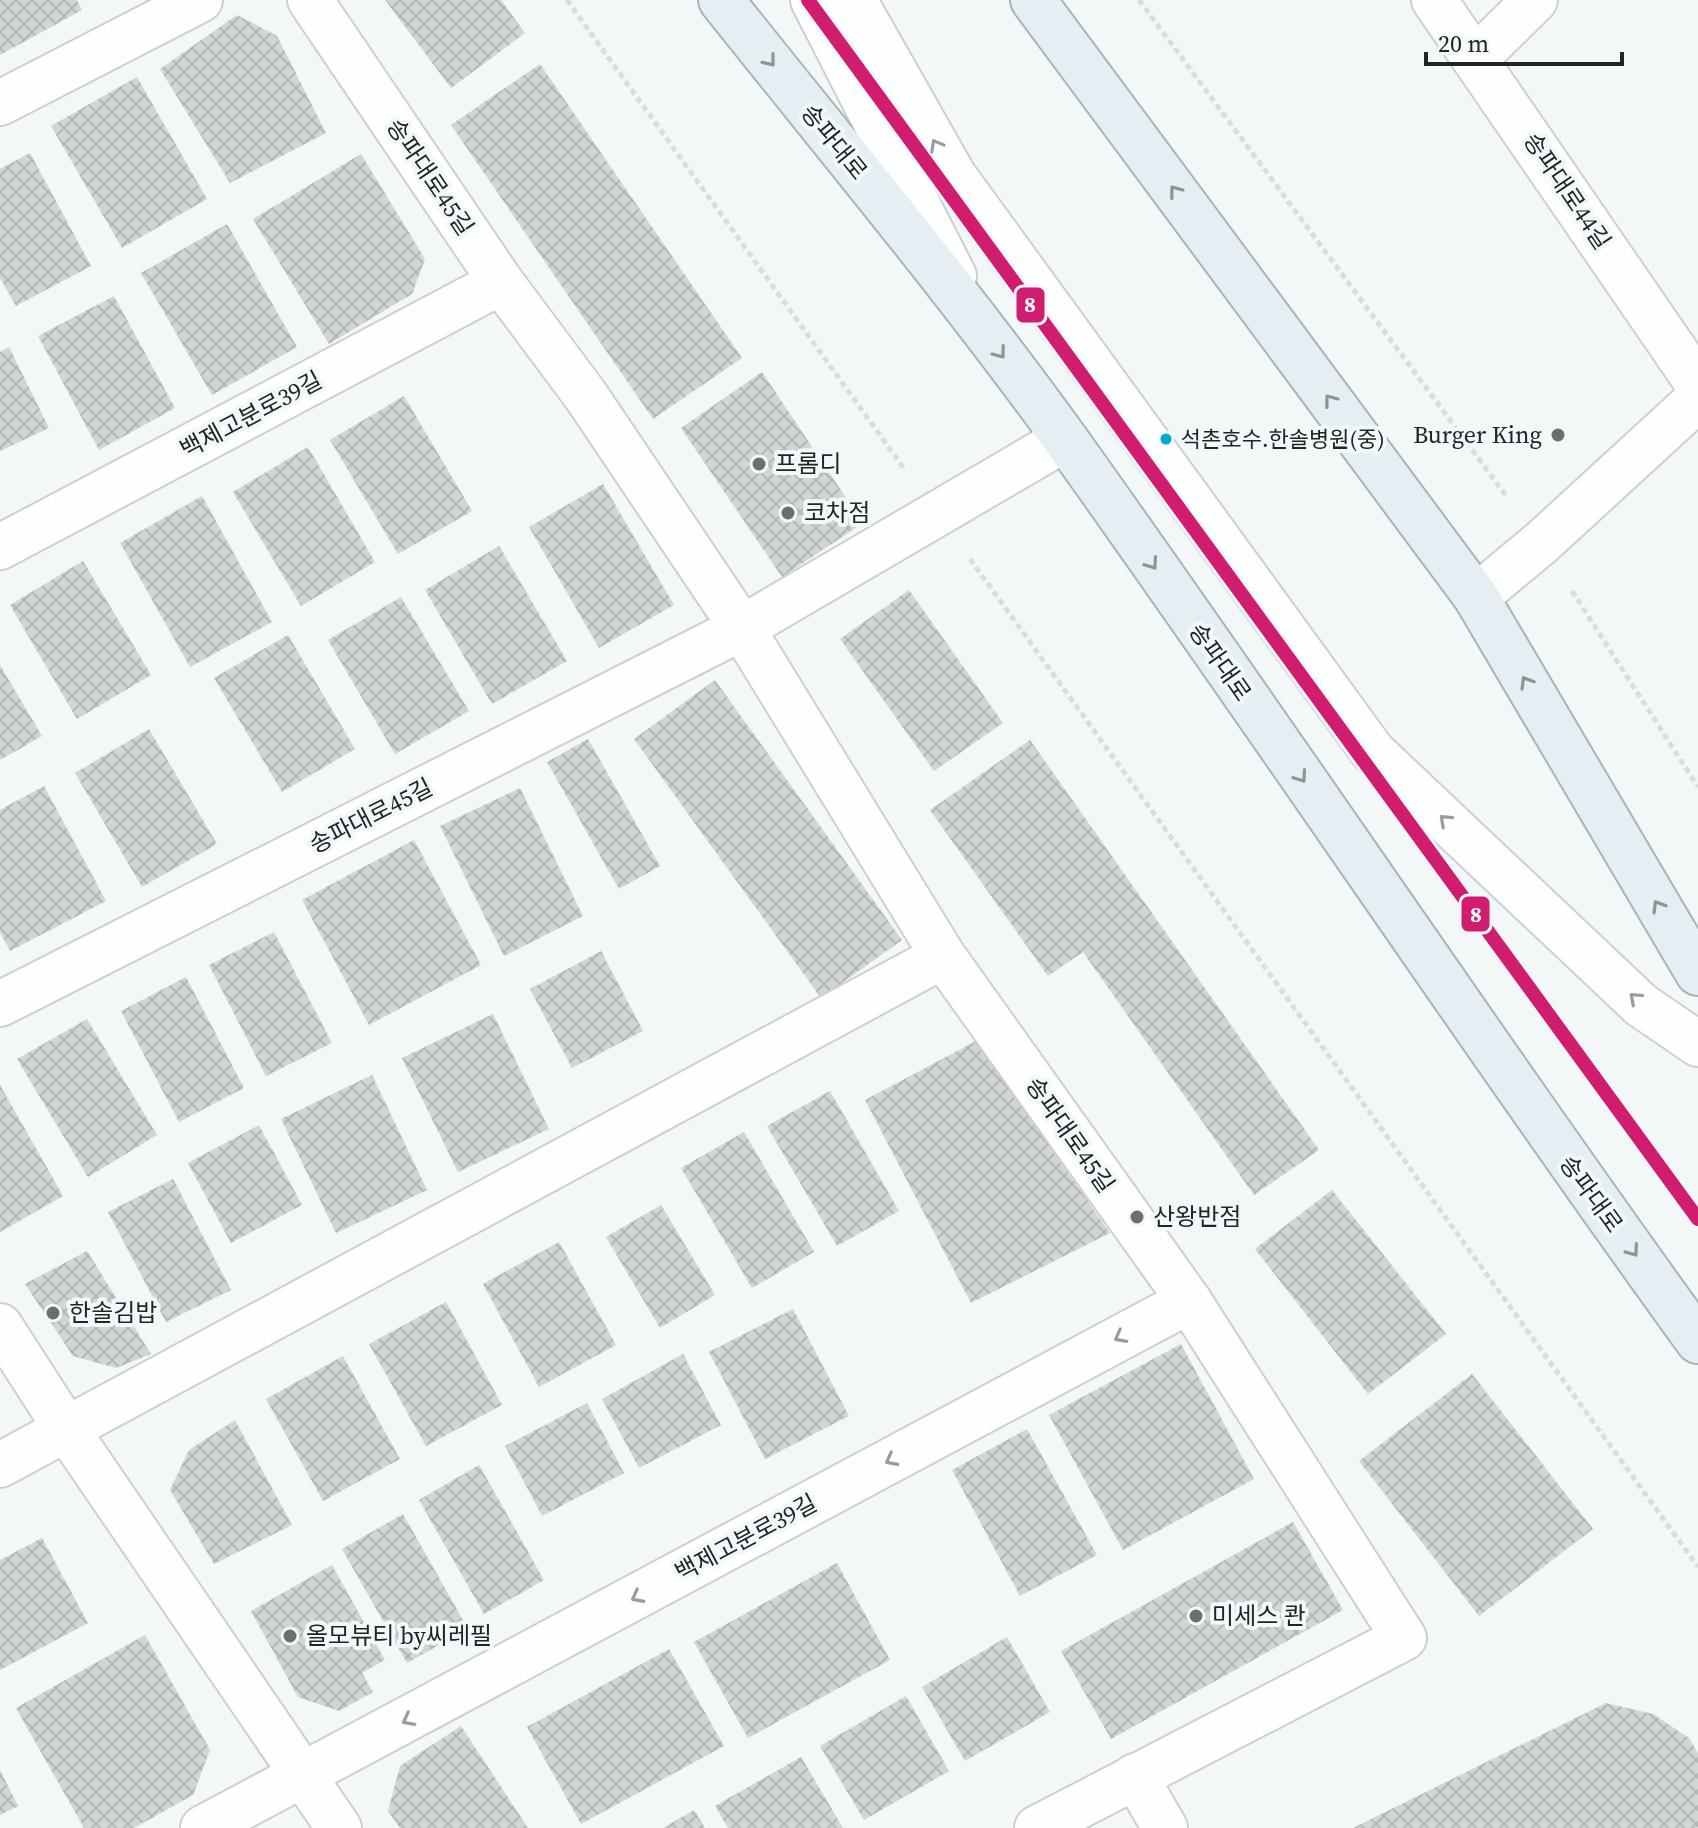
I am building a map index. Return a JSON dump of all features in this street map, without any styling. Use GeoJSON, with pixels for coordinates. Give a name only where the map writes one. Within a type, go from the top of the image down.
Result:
{"type":"FeatureCollection","features":[{"type":"Feature","properties":{"kind":"main road","name":"송파대로"},"geometry":{"type":"LineString","coordinates":[[721,0],[975,319],[1065,439],[1571,1166],[1698,1341]]}},
{"type":"Feature","properties":{"kind":"main road"},"geometry":{"type":"LineString","coordinates":[[1033,0],[1476,597],[1698,973]]}},
{"type":"Feature","properties":{"kind":"street"},"geometry":{"type":"LineString","coordinates":[[0,103],[200,0]]}},
{"type":"Feature","properties":{"kind":"street","name":"송파대로45길"},"geometry":{"type":"LineString","coordinates":[[310,0],[501,282],[586,396],[742,628],[943,956],[1189,1301],[1404,1638],[1135,1776]]}},
{"type":"Feature","properties":{"kind":"street"},"geometry":{"type":"LineString","coordinates":[[813,0],[975,319]]}},
{"type":"Feature","properties":{"kind":"street"},"geometry":{"type":"LineString","coordinates":[[854,0],[954,176],[1373,752],[1641,1005],[1698,1044]]}},
{"type":"Feature","properties":{"kind":"street","name":"송파대로44길"},"geometry":{"type":"LineString","coordinates":[[1434,0],[1698,384]]}},
{"type":"Feature","properties":{"kind":"street"},"geometry":{"type":"LineString","coordinates":[[1476,58],[1535,0]]}},
{"type":"Feature","properties":{"kind":"street","name":"백제고분로39길"},"geometry":{"type":"LineString","coordinates":[[0,547],[501,282]]}},
{"type":"Feature","properties":{"kind":"street"},"geometry":{"type":"LineString","coordinates":[[1476,597],[1541,543],[1698,399]]}},
{"type":"Feature","properties":{"kind":"street","name":"송파대로45길"},"geometry":{"type":"LineString","coordinates":[[0,1004],[742,628],[1065,439]]}},
{"type":"Feature","properties":{"kind":"street"},"geometry":{"type":"LineString","coordinates":[[0,1465],[943,956]]}},
{"type":"Feature","properties":{"kind":"street","name":"백제고분로39길"},"geometry":{"type":"LineString","coordinates":[[203,1828],[1189,1301]]}},
{"type":"Feature","properties":{"kind":"street"},"geometry":{"type":"LineString","coordinates":[[0,1326],[67,1430],[339,1828]]}},
{"type":"Feature","properties":{"kind":"street"},"geometry":{"type":"LineString","coordinates":[[1037,1828],[1135,1776],[1165,1828]]}},
{"type":"Feature","properties":{"kind":"path"},"geometry":{"type":"LineString","coordinates":[[567,0],[1698,1567]]}},
{"type":"Feature","properties":{"kind":"path"},"geometry":{"type":"LineString","coordinates":[[1139,0],[1541,543],[1698,787]]}},
{"type":"Feature","properties":{"kind":"building"},"geometry":{"type":"Polygon","coordinates":[[[0,0],[77,0],[82,10],[0,55],[0,0]]]}},
{"type":"Feature","properties":{"kind":"building"},"geometry":{"type":"Polygon","coordinates":[[[385,0],[501,0],[525,33],[451,88],[385,0]]]}},
{"type":"Feature","properties":{"kind":"building"},"geometry":{"type":"Polygon","coordinates":[[[237,15],[277,36],[326,133],[230,183],[160,69],[237,15]]]}},
{"type":"Feature","properties":{"kind":"building"},"geometry":{"type":"Polygon","coordinates":[[[540,64],[742,358],[653,419],[451,125],[540,64]]]}},
{"type":"Feature","properties":{"kind":"building"},"geometry":{"type":"Polygon","coordinates":[[[137,77],[207,199],[122,248],[51,126],[137,77]]]}},
{"type":"Feature","properties":{"kind":"building"},"geometry":{"type":"Polygon","coordinates":[[[30,153],[91,266],[16,306],[0,278],[0,169],[30,153]]]}},
{"type":"Feature","properties":{"kind":"building"},"geometry":{"type":"Polygon","coordinates":[[[361,154],[425,259],[412,294],[329,344],[253,219],[361,154]]]}},
{"type":"Feature","properties":{"kind":"building"},"geometry":{"type":"Polygon","coordinates":[[[227,224],[297,347],[212,395],[141,273],[227,224]]]}},
{"type":"Feature","properties":{"kind":"building"},"geometry":{"type":"Polygon","coordinates":[[[114,296],[175,408],[99,450],[38,336],[114,296]]]}},
{"type":"Feature","properties":{"kind":"building"},"geometry":{"type":"Polygon","coordinates":[[[9,347],[49,428],[0,451],[0,352],[9,347]]]}},
{"type":"Feature","properties":{"kind":"building"},"geometry":{"type":"Polygon","coordinates":[[[762,372],[863,523],[782,577],[681,428],[762,372]]]}},
{"type":"Feature","properties":{"kind":"building"},"geometry":{"type":"Polygon","coordinates":[[[404,396],[472,511],[398,554],[330,440],[404,396]]]}},
{"type":"Feature","properties":{"kind":"building"},"geometry":{"type":"Polygon","coordinates":[[[308,447],[375,562],[301,606],[233,492],[308,447]]]}},
{"type":"Feature","properties":{"kind":"building"},"geometry":{"type":"Polygon","coordinates":[[[603,484],[674,605],[599,648],[529,527],[603,484]]]}},
{"type":"Feature","properties":{"kind":"building"},"geometry":{"type":"Polygon","coordinates":[[[202,496],[272,622],[190,667],[120,543],[202,496]]]}},
{"type":"Feature","properties":{"kind":"building"},"geometry":{"type":"Polygon","coordinates":[[[499,546],[567,661],[492,704],[425,590],[499,546]]]}},
{"type":"Feature","properties":{"kind":"building"},"geometry":{"type":"Polygon","coordinates":[[[83,561],[151,675],[77,719],[10,605],[83,561]]]}},
{"type":"Feature","properties":{"kind":"building"},"geometry":{"type":"Polygon","coordinates":[[[909,590],[1003,723],[934,771],[840,639],[909,590]]]}},
{"type":"Feature","properties":{"kind":"building"},"geometry":{"type":"Polygon","coordinates":[[[401,597],[469,711],[395,754],[328,640],[401,597]]]}},
{"type":"Feature","properties":{"kind":"building"},"geometry":{"type":"Polygon","coordinates":[[[288,635],[355,749],[282,792],[214,678],[288,635]]]}},
{"type":"Feature","properties":{"kind":"building"},"geometry":{"type":"Polygon","coordinates":[[[0,665],[42,736],[0,760],[0,665]]]}},
{"type":"Feature","properties":{"kind":"building"},"geometry":{"type":"Polygon","coordinates":[[[715,680],[902,940],[821,998],[634,739],[715,680]]]}},
{"type":"Feature","properties":{"kind":"building"},"geometry":{"type":"Polygon","coordinates":[[[149,729],[217,844],[142,887],[75,773],[149,729]]]}},
{"type":"Feature","properties":{"kind":"building"},"geometry":{"type":"Polygon","coordinates":[[[588,739],[660,866],[619,889],[547,762],[588,739]]]}},
{"type":"Feature","properties":{"kind":"building"},"geometry":{"type":"Polygon","coordinates":[[[1030,740],[1319,1150],[1254,1195],[1083,952],[1048,976],[930,810],[1030,740]]]}},
{"type":"Feature","properties":{"kind":"building"},"geometry":{"type":"Polygon","coordinates":[[[44,786],[106,901],[10,951],[0,932],[0,810],[44,786]]]}},
{"type":"Feature","properties":{"kind":"building"},"geometry":{"type":"Polygon","coordinates":[[[520,788],[583,916],[504,956],[440,826],[520,788]]]}},
{"type":"Feature","properties":{"kind":"building"},"geometry":{"type":"Polygon","coordinates":[[[414,840],[481,965],[369,1025],[302,900],[414,840]]]}},
{"type":"Feature","properties":{"kind":"building"},"geometry":{"type":"Polygon","coordinates":[[[274,932],[332,1043],[266,1076],[209,965],[274,932]]]}},
{"type":"Feature","properties":{"kind":"building"},"geometry":{"type":"Polygon","coordinates":[[[601,951],[643,1031],[572,1068],[530,989],[601,951]]]}},
{"type":"Feature","properties":{"kind":"building"},"geometry":{"type":"Polygon","coordinates":[[[186,977],[244,1088],[179,1122],[121,1011],[186,977]]]}},
{"type":"Feature","properties":{"kind":"building"},"geometry":{"type":"Polygon","coordinates":[[[493,1014],[549,1129],[458,1172],[402,1058],[493,1014]]]}},
{"type":"Feature","properties":{"kind":"building"},"geometry":{"type":"Polygon","coordinates":[[[87,1019],[157,1135],[88,1177],[17,1059],[87,1019]]]}},
{"type":"Feature","properties":{"kind":"building"},"geometry":{"type":"Polygon","coordinates":[[[976,1041],[1110,1233],[971,1303],[865,1100],[976,1041]]]}},
{"type":"Feature","properties":{"kind":"building"},"geometry":{"type":"Polygon","coordinates":[[[372,1075],[427,1190],[336,1233],[281,1119],[372,1075]]]}},
{"type":"Feature","properties":{"kind":"building"},"geometry":{"type":"Polygon","coordinates":[[[0,1085],[63,1196],[0,1232],[0,1085]]]}},
{"type":"Feature","properties":{"kind":"building"},"geometry":{"type":"Polygon","coordinates":[[[830,1091],[899,1211],[837,1246],[767,1126],[830,1091]]]}},
{"type":"Feature","properties":{"kind":"building"},"geometry":{"type":"Polygon","coordinates":[[[259,1125],[302,1205],[231,1243],[188,1163],[259,1125]]]}},
{"type":"Feature","properties":{"kind":"building"},"geometry":{"type":"Polygon","coordinates":[[[744,1132],[814,1252],[752,1288],[681,1168],[744,1132]]]}},
{"type":"Feature","properties":{"kind":"building"},"geometry":{"type":"Polygon","coordinates":[[[173,1179],[231,1290],[166,1322],[108,1212],[173,1179]]]}},
{"type":"Feature","properties":{"kind":"building"},"geometry":{"type":"Polygon","coordinates":[[[1332,1190],[1446,1334],[1368,1394],[1255,1249],[1332,1190]]]}},
{"type":"Feature","properties":{"kind":"building"},"geometry":{"type":"Polygon","coordinates":[[[661,1205],[715,1295],[660,1328],[606,1237],[661,1205]]]}},
{"type":"Feature","properties":{"kind":"building"},"geometry":{"type":"Polygon","coordinates":[[[559,1242],[616,1345],[539,1387],[483,1284],[559,1242]]]}},
{"type":"Feature","properties":{"kind":"building"},"geometry":{"type":"Polygon","coordinates":[[[87,1251],[151,1354],[116,1368],[73,1356],[25,1284],[87,1251]]]}},
{"type":"Feature","properties":{"kind":"building"},"geometry":{"type":"Polygon","coordinates":[[[446,1302],[502,1405],[426,1446],[369,1344],[446,1302]]]}},
{"type":"Feature","properties":{"kind":"building"},"geometry":{"type":"Polygon","coordinates":[[[793,1309],[849,1416],[765,1459],[709,1352],[793,1309]]]}},
{"type":"Feature","properties":{"kind":"building"},"geometry":{"type":"Polygon","coordinates":[[[1181,1344],[1254,1479],[1123,1550],[1049,1415],[1181,1344]]]}},
{"type":"Feature","properties":{"kind":"building"},"geometry":{"type":"Polygon","coordinates":[[[683,1354],[721,1425],[639,1468],[602,1399],[683,1354]]]}},
{"type":"Feature","properties":{"kind":"building"},"geometry":{"type":"Polygon","coordinates":[[[343,1356],[400,1459],[323,1501],[266,1399],[343,1356]]]}},
{"type":"Feature","properties":{"kind":"building"},"geometry":{"type":"Polygon","coordinates":[[[1472,1374],[1593,1529],[1479,1616],[1359,1461],[1472,1374]]]}},
{"type":"Feature","properties":{"kind":"building"},"geometry":{"type":"Polygon","coordinates":[[[587,1403],[624,1473],[542,1516],[505,1446],[587,1403]]]}},
{"type":"Feature","properties":{"kind":"building"},"geometry":{"type":"Polygon","coordinates":[[[235,1420],[292,1525],[214,1564],[170,1490],[189,1450],[235,1420]]]}},
{"type":"Feature","properties":{"kind":"building"},"geometry":{"type":"Polygon","coordinates":[[[1027,1429],[1097,1555],[1020,1596],[952,1470],[1027,1429]]]}},
{"type":"Feature","properties":{"kind":"building"},"geometry":{"type":"Polygon","coordinates":[[[479,1465],[544,1580],[484,1614],[419,1500],[479,1465]]]}},
{"type":"Feature","properties":{"kind":"building"},"geometry":{"type":"Polygon","coordinates":[[[403,1514],[468,1629],[407,1663],[342,1549],[403,1514]]]}},
{"type":"Feature","properties":{"kind":"building"},"geometry":{"type":"Polygon","coordinates":[[[1293,1522],[1343,1610],[1111,1739],[1061,1651],[1293,1522]]]}},
{"type":"Feature","properties":{"kind":"building"},"geometry":{"type":"Polygon","coordinates":[[[42,1538],[88,1623],[0,1670],[0,1560],[42,1538]]]}},
{"type":"Feature","properties":{"kind":"building"},"geometry":{"type":"Polygon","coordinates":[[[837,1563],[890,1660],[748,1738],[694,1642],[837,1563]]]}},
{"type":"Feature","properties":{"kind":"building"},"geometry":{"type":"Polygon","coordinates":[[[332,1565],[385,1660],[362,1673],[373,1692],[339,1711],[298,1697],[251,1611],[332,1565]]]}},
{"type":"Feature","properties":{"kind":"building"},"geometry":{"type":"Polygon","coordinates":[[[145,1635],[210,1750],[193,1795],[134,1828],[84,1828],[16,1708],[145,1635]]]}},
{"type":"Feature","properties":{"kind":"building"},"geometry":{"type":"Polygon","coordinates":[[[1007,1637],[1050,1712],[965,1761],[922,1687],[1007,1637]]]}},
{"type":"Feature","properties":{"kind":"building"},"geometry":{"type":"Polygon","coordinates":[[[669,1649],[724,1746],[581,1824],[527,1727],[669,1649]]]}},
{"type":"Feature","properties":{"kind":"building"},"geometry":{"type":"Polygon","coordinates":[[[906,1696],[949,1771],[864,1820],[820,1746],[906,1696]]]}},
{"type":"Feature","properties":{"kind":"building"},"geometry":{"type":"Polygon","coordinates":[[[1606,1703],[1653,1714],[1689,1738],[1698,1753],[1698,1828],[1353,1828],[1606,1703]]]}},
{"type":"Feature","properties":{"kind":"building"},"geometry":{"type":"Polygon","coordinates":[[[461,1726],[528,1828],[400,1828],[388,1811],[400,1766],[461,1726]]]}},
{"type":"Feature","properties":{"kind":"building"},"geometry":{"type":"Polygon","coordinates":[[[801,1757],[843,1828],[728,1828],[715,1806],[801,1757]]]}},
{"type":"Feature","properties":{"kind":"building"},"geometry":{"type":"Polygon","coordinates":[[[0,1770],[18,1806],[0,1815],[0,1770]]]}},
{"type":"Feature","properties":{"kind":"building"},"geometry":{"type":"Polygon","coordinates":[[[694,1810],[705,1828],[663,1828],[694,1810]]]}},
{"type":"Feature","properties":{"kind":"transit line","name":"8"},"geometry":{"type":"LineString","coordinates":[[808,0],[1698,1219]]}},
{"type":"Feature","properties":{"kind":"place","name":"Burger King"},"geometry":{"type":"Point","coordinates":[1558,435]}},
{"type":"Feature","properties":{"kind":"place","name":"석촌호수.한솔병원(중)"},"geometry":{"type":"Point","coordinates":[1166,439]}},
{"type":"Feature","properties":{"kind":"place","name":"프롬디"},"geometry":{"type":"Point","coordinates":[759,464]}},
{"type":"Feature","properties":{"kind":"place","name":"코차점"},"geometry":{"type":"Point","coordinates":[788,513]}},
{"type":"Feature","properties":{"kind":"place","name":"산왕반점"},"geometry":{"type":"Point","coordinates":[1137,1217]}},
{"type":"Feature","properties":{"kind":"place","name":"한솔김밥"},"geometry":{"type":"Point","coordinates":[53,1313]}},
{"type":"Feature","properties":{"kind":"place","name":"미세스 콴"},"geometry":{"type":"Point","coordinates":[1196,1616]}},
{"type":"Feature","properties":{"kind":"place","name":"올모뷰티 by씨레필"},"geometry":{"type":"Point","coordinates":[290,1636]}}]}
